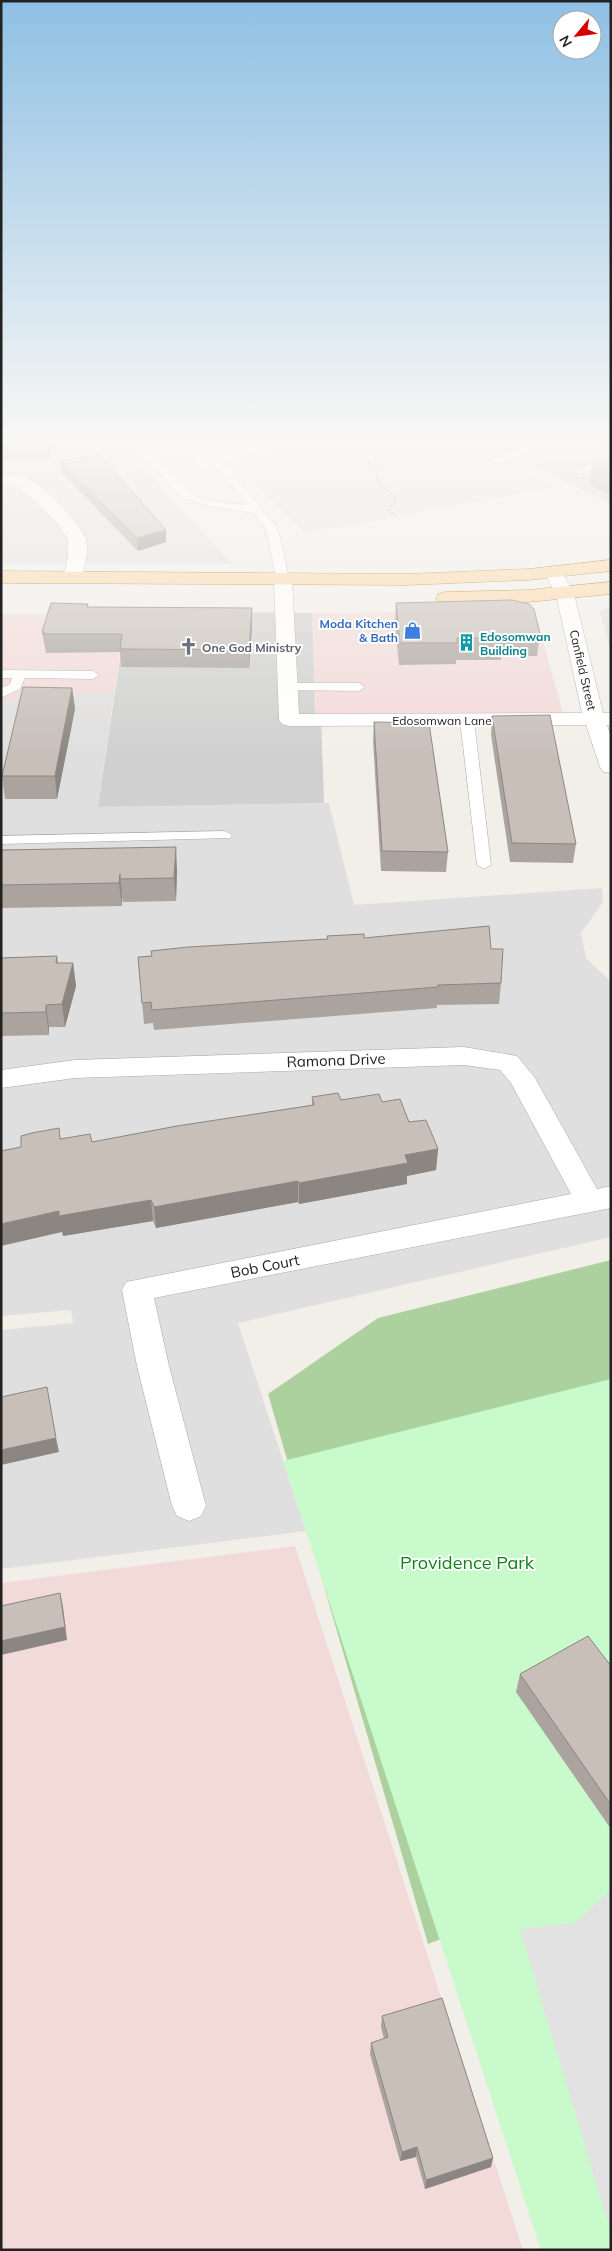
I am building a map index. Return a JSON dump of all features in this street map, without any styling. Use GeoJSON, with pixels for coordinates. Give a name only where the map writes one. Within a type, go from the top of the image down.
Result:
{"type":"FeatureCollection","features":[{"type":"Feature","properties":{"kind":"main road"},"geometry":{"type":"LineString","coordinates":[[20,595],[284,588],[393,581],[480,579],[554,574],[611,565]]}},
{"type":"Feature","properties":{"kind":"main road"},"geometry":{"type":"LineString","coordinates":[[1,577],[72,577],[284,588],[412,598]]}},
{"type":"Feature","properties":{"kind":"main road"},"geometry":{"type":"LineString","coordinates":[[431,598],[490,598],[565,594],[611,588]]}},
{"type":"Feature","properties":{"kind":"street"},"geometry":{"type":"LineString","coordinates":[[72,577],[77,559],[77,548]]}},
{"type":"Feature","properties":{"kind":"street","name":"Canfield Street"},"geometry":{"type":"LineString","coordinates":[[554,574],[565,594],[603,719],[611,767]]}},
{"type":"Feature","properties":{"kind":"street"},"geometry":{"type":"LineString","coordinates":[[284,588],[288,687]]}},
{"type":"Feature","properties":{"kind":"street","name":"Edosomwan Lane"},"geometry":{"type":"LineString","coordinates":[[288,687],[289,720],[603,719]]}},
{"type":"Feature","properties":{"kind":"street","name":"Ramona Drive"},"geometry":{"type":"LineString","coordinates":[[1,1080],[85,1069],[464,1056],[508,1062],[522,1078],[601,1199]]}},
{"type":"Feature","properties":{"kind":"street","name":"Bob Court"},"geometry":{"type":"LineString","coordinates":[[189,1506],[153,1366],[137,1290],[601,1199]]}},
{"type":"Feature","properties":{"kind":"lane"},"geometry":{"type":"LineString","coordinates":[[277,548],[284,588]]}},
{"type":"Feature","properties":{"kind":"lane"},"geometry":{"type":"LineString","coordinates":[[1,674],[93,675]]}},
{"type":"Feature","properties":{"kind":"lane"},"geometry":{"type":"LineString","coordinates":[[1,694],[15,686],[20,674]]}},
{"type":"Feature","properties":{"kind":"lane"},"geometry":{"type":"LineString","coordinates":[[288,687],[358,687]]}},
{"type":"Feature","properties":{"kind":"lane"},"geometry":{"type":"LineString","coordinates":[[467,720],[484,865]]}},
{"type":"Feature","properties":{"kind":"lane"},"geometry":{"type":"LineString","coordinates":[[1,840],[225,835]]}},
{"type":"Feature","properties":{"kind":"shaded area"},"geometry":{"type":"Polygon","coordinates":[[[1,548],[218,548],[233,564],[1,563],[1,548]]]}},
{"type":"Feature","properties":{"kind":"shaded area"},"geometry":{"type":"Polygon","coordinates":[[[611,606],[611,652],[600,612],[611,606]]]}},
{"type":"Feature","properties":{"kind":"shaded area"},"geometry":{"type":"Polygon","coordinates":[[[127,611],[312,613],[315,714],[321,715],[324,803],[98,807],[127,611]]]}},
{"type":"Feature","properties":{"kind":"shaded area"},"geometry":{"type":"Polygon","coordinates":[[[502,611],[538,623],[563,714],[315,715],[312,613],[502,611]]]}},
{"type":"Feature","properties":{"kind":"shaded area"},"geometry":{"type":"Polygon","coordinates":[[[1,614],[126,615],[114,693],[26,693],[1,705],[1,614]]]}},
{"type":"Feature","properties":{"kind":"shaded area"},"geometry":{"type":"Polygon","coordinates":[[[26,693],[114,693],[98,807],[329,803],[354,905],[602,888],[603,902],[581,933],[586,958],[611,982],[611,1237],[238,1323],[306,1531],[1,1569],[1,1330],[73,1323],[71,1310],[1,1316],[1,705],[26,693]]]}},
{"type":"Feature","properties":{"kind":"shaded area"},"geometry":{"type":"Polygon","coordinates":[[[295,1546],[523,2250],[1,2250],[1,1583],[295,1546]]]}},
{"type":"Feature","properties":{"kind":"shaded area"},"geometry":{"type":"Polygon","coordinates":[[[611,1890],[611,2232],[520,1929],[575,1923],[611,1890]]]}},
{"type":"Feature","properties":{"kind":"green space","name":"Providence Park"},"geometry":{"type":"Polygon","coordinates":[[[611,1260],[611,1617],[575,1887],[428,1944],[268,1394],[378,1318],[611,1260]]]}},
{"type":"Feature","properties":{"kind":"green space","name":"Providence Park"},"geometry":{"type":"Polygon","coordinates":[[[611,1379],[611,2250],[541,2250],[283,1461],[611,1379]]]}},
{"type":"Feature","properties":{"kind":"building"},"geometry":{"type":"Polygon","coordinates":[[[512,600],[529,604],[534,609],[540,634],[502,634],[503,638],[457,638],[457,643],[400,643],[396,603],[512,600]]]}},
{"type":"Feature","properties":{"kind":"building"},"geometry":{"type":"Polygon","coordinates":[[[51,603],[88,604],[87,607],[252,608],[249,650],[120,649],[122,634],[43,634],[51,603]]]}},
{"type":"Feature","properties":{"kind":"building"},"geometry":{"type":"Polygon","coordinates":[[[23,687],[72,688],[55,776],[2,776],[23,687]]]}},
{"type":"Feature","properties":{"kind":"building"},"geometry":{"type":"Polygon","coordinates":[[[550,715],[576,844],[512,843],[492,716],[550,715]]]}},
{"type":"Feature","properties":{"kind":"building"},"geometry":{"type":"Polygon","coordinates":[[[374,722],[429,723],[448,852],[382,851],[374,722]]]}},
{"type":"Feature","properties":{"kind":"building"},"geometry":{"type":"Polygon","coordinates":[[[176,847],[174,878],[120,879],[120,874],[119,883],[1,885],[1,850],[176,847]]]}},
{"type":"Feature","properties":{"kind":"building"},"geometry":{"type":"Polygon","coordinates":[[[489,926],[491,949],[503,949],[501,983],[438,985],[438,987],[152,1010],[151,1002],[142,1003],[138,957],[152,956],[151,951],[328,939],[327,936],[364,934],[364,938],[489,926]]]}},
{"type":"Feature","properties":{"kind":"building"},"geometry":{"type":"Polygon","coordinates":[[[57,956],[56,963],[73,963],[62,1004],[46,1005],[46,1012],[1,1013],[1,958],[57,956]]]}},
{"type":"Feature","properties":{"kind":"building"},"geometry":{"type":"Polygon","coordinates":[[[338,1093],[341,1100],[379,1094],[382,1102],[400,1099],[409,1122],[426,1120],[438,1149],[405,1155],[408,1163],[299,1183],[298,1181],[154,1207],[151,1200],[59,1216],[59,1211],[1,1224],[1,1151],[21,1147],[21,1136],[59,1128],[60,1139],[90,1134],[92,1142],[177,1126],[314,1105],[312,1097],[338,1093]]]}},
{"type":"Feature","properties":{"kind":"building"},"geometry":{"type":"Polygon","coordinates":[[[47,1387],[56,1438],[1,1450],[1,1397],[47,1387]]]}},
{"type":"Feature","properties":{"kind":"building"},"geometry":{"type":"Polygon","coordinates":[[[60,1593],[65,1627],[1,1641],[1,1606],[60,1593]]]}},
{"type":"Feature","properties":{"kind":"building"},"geometry":{"type":"Polygon","coordinates":[[[588,1636],[611,1666],[611,1805],[520,1674],[588,1636]]]}},
{"type":"Feature","properties":{"kind":"building"},"geometry":{"type":"Polygon","coordinates":[[[442,1998],[493,2158],[426,2180],[417,2147],[402,2152],[371,2043],[388,2037],[382,2016],[442,1998]]]}},
{"type":"Feature","properties":{"kind":"place","name":"Moda Kitchen & Bath"},"geometry":{"type":"Point","coordinates":[412,630]}},
{"type":"Feature","properties":{"kind":"place","name":"Edosomwan Building"},"geometry":{"type":"Point","coordinates":[466,643]}},
{"type":"Feature","properties":{"kind":"place","name":"One God Ministry"},"geometry":{"type":"Point","coordinates":[188,647]}}]}
